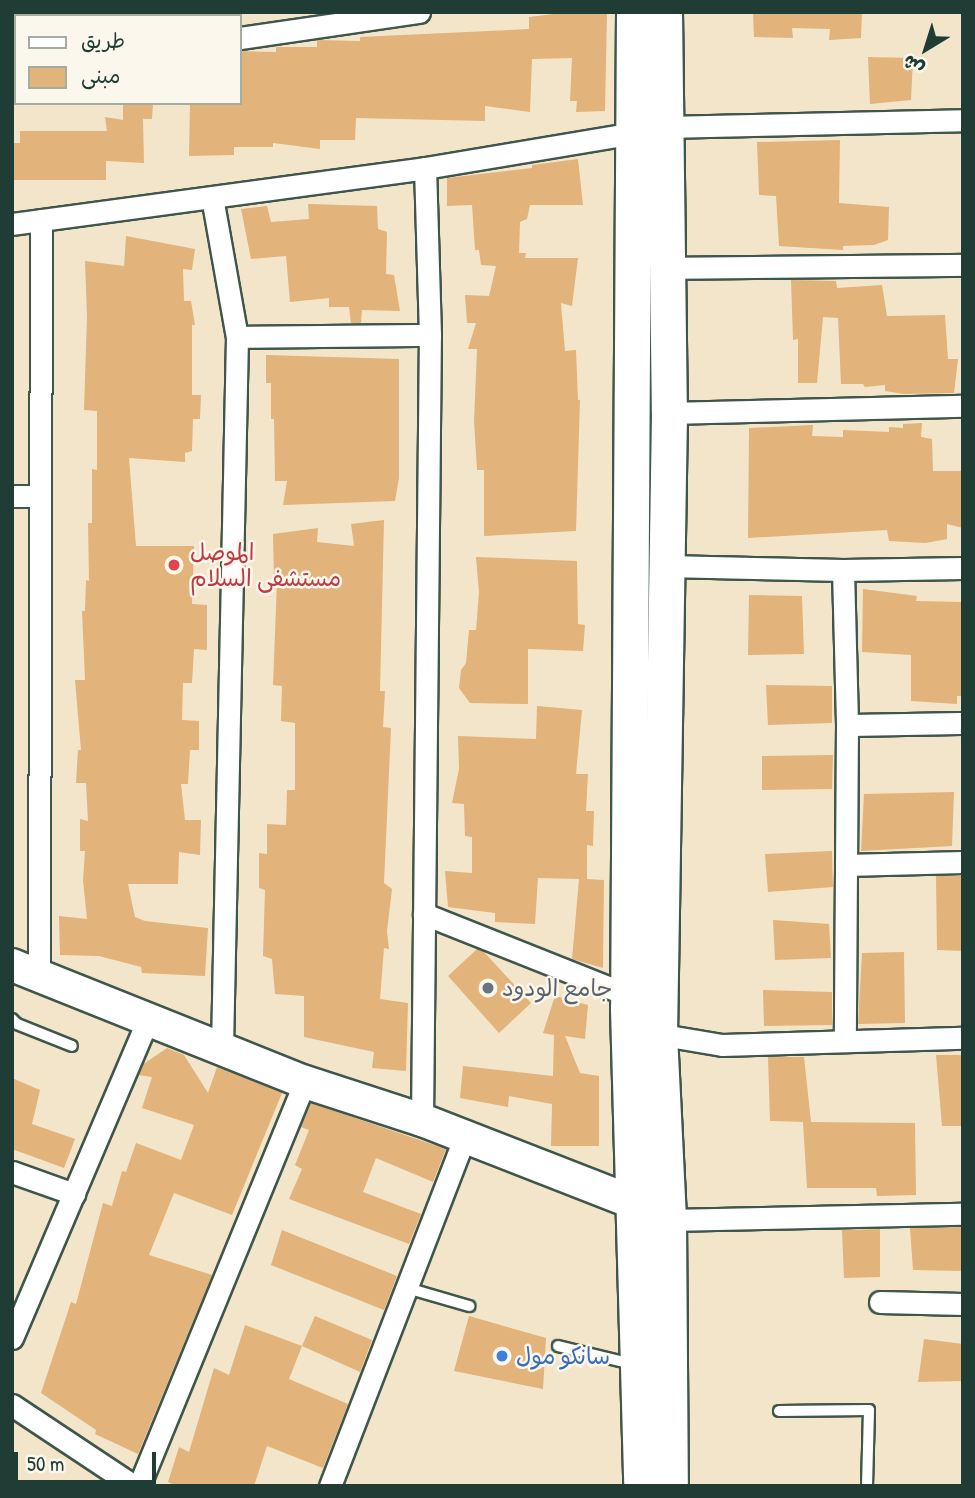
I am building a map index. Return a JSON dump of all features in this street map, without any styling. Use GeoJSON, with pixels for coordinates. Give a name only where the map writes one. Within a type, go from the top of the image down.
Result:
{"type":"FeatureCollection","features":[{"type":"Feature","properties":{"kind":"main road"},"geometry":{"type":"LineString","coordinates":[[634,12],[666,268],[669,413],[665,566],[639,1019],[668,1220],[670,1486]]}},
{"type":"Feature","properties":{"kind":"main road"},"geometry":{"type":"LineString","coordinates":[[641,1486],[635,1203],[649,130],[664,12]]}},
{"type":"Feature","properties":{"kind":"street"},"geometry":{"type":"LineString","coordinates":[[242,38],[419,12]]}},
{"type":"Feature","properties":{"kind":"street"},"geometry":{"type":"LineString","coordinates":[[12,224],[425,168],[649,130],[963,121]]}},
{"type":"Feature","properties":{"kind":"street"},"geometry":{"type":"LineString","coordinates":[[422,1120],[430,335],[425,168]]}},
{"type":"Feature","properties":{"kind":"street"},"geometry":{"type":"LineString","coordinates":[[212,197],[237,337],[222,1050]]}},
{"type":"Feature","properties":{"kind":"street"},"geometry":{"type":"LineString","coordinates":[[41,220],[40,496],[22,971],[305,1082],[422,1120],[464,1139],[635,1203]]}},
{"type":"Feature","properties":{"kind":"street"},"geometry":{"type":"LineString","coordinates":[[666,268],[963,265]]}},
{"type":"Feature","properties":{"kind":"street"},"geometry":{"type":"LineString","coordinates":[[237,337],[430,335]]}},
{"type":"Feature","properties":{"kind":"street"},"geometry":{"type":"LineString","coordinates":[[669,413],[963,407]]}},
{"type":"Feature","properties":{"kind":"street"},"geometry":{"type":"LineString","coordinates":[[12,496],[40,496]]}},
{"type":"Feature","properties":{"kind":"street"},"geometry":{"type":"LineString","coordinates":[[665,566],[843,570],[963,568]]}},
{"type":"Feature","properties":{"kind":"street"},"geometry":{"type":"LineString","coordinates":[[843,570],[847,725],[845,1040]]}},
{"type":"Feature","properties":{"kind":"street"},"geometry":{"type":"LineString","coordinates":[[847,725],[963,723]]}},
{"type":"Feature","properties":{"kind":"street"},"geometry":{"type":"LineString","coordinates":[[846,865],[963,862]]}},
{"type":"Feature","properties":{"kind":"street"},"geometry":{"type":"LineString","coordinates":[[424,914],[639,1019],[722,1045],[963,1038]]}},
{"type":"Feature","properties":{"kind":"street"},"geometry":{"type":"LineString","coordinates":[[12,1338],[147,1021]]}},
{"type":"Feature","properties":{"kind":"street"},"geometry":{"type":"LineString","coordinates":[[139,1486],[305,1082]]}},
{"type":"Feature","properties":{"kind":"street"},"geometry":{"type":"LineString","coordinates":[[330,1486],[464,1139]]}},
{"type":"Feature","properties":{"kind":"street"},"geometry":{"type":"LineString","coordinates":[[12,1172],[74,1194]]}},
{"type":"Feature","properties":{"kind":"street"},"geometry":{"type":"LineString","coordinates":[[668,1220],[963,1214]]}},
{"type":"Feature","properties":{"kind":"street"},"geometry":{"type":"LineString","coordinates":[[880,1302],[963,1304]]}},
{"type":"Feature","properties":{"kind":"street"},"geometry":{"type":"LineString","coordinates":[[12,1405],[105,1478],[134,1486]]}},
{"type":"Feature","properties":{"kind":"lane"},"geometry":{"type":"LineString","coordinates":[[12,1019],[17,1024],[72,1046]]}},
{"type":"Feature","properties":{"kind":"lane"},"geometry":{"type":"LineString","coordinates":[[407,1289],[469,1306]]}},
{"type":"Feature","properties":{"kind":"lane"},"geometry":{"type":"LineString","coordinates":[[558,1346],[639,1365]]}},
{"type":"Feature","properties":{"kind":"lane"},"geometry":{"type":"LineString","coordinates":[[779,1411],[869,1410],[867,1486]]}},
{"type":"Feature","properties":{"kind":"building"},"geometry":{"type":"Polygon","coordinates":[[[569,12],[607,13],[605,111],[576,112],[577,101],[570,101],[572,58],[532,59],[530,112],[485,106],[485,121],[356,118],[355,140],[320,140],[320,149],[273,143],[273,147],[234,147],[234,155],[189,156],[190,105],[242,105],[242,51],[276,52],[276,47],[317,47],[317,40],[360,41],[360,37],[529,29],[529,17],[569,12]]]}},
{"type":"Feature","properties":{"kind":"building"},"geometry":{"type":"Polygon","coordinates":[[[753,12],[862,12],[861,38],[829,40],[830,29],[792,28],[793,38],[754,37],[753,12]]]}},
{"type":"Feature","properties":{"kind":"building"},"geometry":{"type":"Polygon","coordinates":[[[868,57],[913,58],[911,100],[870,104],[868,57]]]}},
{"type":"Feature","properties":{"kind":"building"},"geometry":{"type":"Polygon","coordinates":[[[123,105],[153,105],[152,119],[143,119],[144,163],[106,161],[106,180],[12,180],[12,143],[20,143],[20,131],[107,131],[105,117],[123,120],[123,105]]]}},
{"type":"Feature","properties":{"kind":"building"},"geometry":{"type":"Polygon","coordinates":[[[840,140],[839,203],[889,207],[888,240],[874,245],[843,246],[843,250],[779,246],[776,196],[759,195],[757,142],[840,140]]]}},
{"type":"Feature","properties":{"kind":"building"},"geometry":{"type":"Polygon","coordinates":[[[578,159],[583,205],[530,205],[527,219],[520,222],[519,253],[526,253],[525,258],[578,258],[572,306],[561,303],[565,351],[576,350],[580,400],[576,531],[484,536],[484,470],[477,470],[474,421],[477,349],[468,349],[476,323],[467,323],[465,295],[489,296],[496,266],[481,265],[479,250],[475,250],[472,205],[447,206],[447,178],[532,168],[532,165],[578,159]]]}},
{"type":"Feature","properties":{"kind":"building"},"geometry":{"type":"Polygon","coordinates":[[[308,204],[377,206],[378,229],[387,232],[386,274],[394,275],[400,311],[362,310],[361,323],[351,323],[349,307],[329,307],[329,298],[290,302],[286,256],[251,259],[241,209],[267,206],[271,222],[309,219],[308,204]]]}},
{"type":"Feature","properties":{"kind":"building"},"geometry":{"type":"Polygon","coordinates":[[[126,236],[195,249],[192,270],[183,269],[184,301],[191,301],[195,325],[192,325],[192,395],[201,395],[200,419],[193,419],[192,451],[185,453],[185,462],[129,458],[136,546],[194,546],[192,604],[207,605],[207,650],[194,649],[192,683],[183,683],[182,720],[199,721],[199,750],[190,750],[188,784],[181,784],[185,820],[201,820],[200,855],[179,852],[178,884],[128,884],[135,917],[145,921],[208,928],[205,976],[142,973],[141,967],[99,956],[60,955],[59,916],[87,919],[83,880],[85,851],[80,851],[80,819],[88,821],[86,783],[76,783],[78,750],[81,750],[75,680],[85,680],[82,611],[85,611],[86,580],[89,581],[88,523],[92,523],[92,469],[97,470],[97,411],[84,410],[87,317],[85,261],[124,266],[126,236]]]}},
{"type":"Feature","properties":{"kind":"building"},"geometry":{"type":"Polygon","coordinates":[[[791,280],[836,281],[837,288],[882,285],[887,316],[945,315],[948,359],[958,359],[954,393],[904,394],[885,391],[885,385],[865,387],[863,384],[841,384],[838,318],[823,317],[817,383],[798,383],[798,339],[793,340],[791,280]]]}},
{"type":"Feature","properties":{"kind":"building"},"geometry":{"type":"Polygon","coordinates":[[[266,355],[399,359],[399,478],[395,501],[283,505],[287,481],[275,481],[274,419],[271,419],[271,383],[266,383],[266,355]]]}},
{"type":"Feature","properties":{"kind":"building"},"geometry":{"type":"Polygon","coordinates":[[[922,423],[921,437],[932,439],[933,471],[963,471],[963,528],[947,524],[947,539],[926,543],[889,541],[887,530],[748,538],[749,428],[813,425],[812,436],[843,437],[843,430],[889,432],[889,427],[903,428],[903,424],[922,423]]]}},
{"type":"Feature","properties":{"kind":"building"},"geometry":{"type":"Polygon","coordinates":[[[384,520],[380,691],[385,691],[383,727],[391,728],[384,883],[392,889],[387,931],[389,949],[384,948],[380,999],[408,1003],[406,1071],[372,1068],[374,1052],[304,1037],[304,996],[275,994],[272,959],[263,956],[265,890],[259,888],[259,853],[267,854],[267,824],[286,825],[287,790],[295,790],[295,723],[281,721],[282,686],[273,685],[277,581],[274,581],[273,534],[318,528],[317,542],[354,546],[351,524],[384,520]]]}},
{"type":"Feature","properties":{"kind":"building"},"geometry":{"type":"Polygon","coordinates":[[[476,557],[577,561],[578,624],[585,625],[583,651],[528,649],[528,704],[470,703],[459,688],[461,670],[466,663],[469,630],[476,630],[479,593],[476,557]]]}},
{"type":"Feature","properties":{"kind":"building"},"geometry":{"type":"Polygon","coordinates":[[[863,589],[917,596],[916,601],[963,602],[963,696],[957,696],[957,704],[911,701],[911,655],[862,652],[863,589]]]}},
{"type":"Feature","properties":{"kind":"building"},"geometry":{"type":"Polygon","coordinates":[[[749,595],[802,596],[804,654],[748,655],[749,595]]]}},
{"type":"Feature","properties":{"kind":"building"},"geometry":{"type":"Polygon","coordinates":[[[766,685],[832,686],[832,723],[768,725],[766,685]]]}},
{"type":"Feature","properties":{"kind":"building"},"geometry":{"type":"Polygon","coordinates":[[[537,706],[582,710],[576,774],[588,774],[586,811],[594,811],[593,846],[587,845],[587,879],[604,880],[603,968],[572,959],[579,879],[538,878],[535,924],[495,922],[495,913],[448,907],[445,871],[472,873],[472,837],[465,836],[464,804],[452,803],[459,769],[458,736],[536,739],[537,706]]]}},
{"type":"Feature","properties":{"kind":"building"},"geometry":{"type":"Polygon","coordinates":[[[833,755],[832,789],[762,790],[762,756],[833,755]]]}},
{"type":"Feature","properties":{"kind":"building"},"geometry":{"type":"Polygon","coordinates":[[[954,792],[952,846],[861,851],[864,794],[954,792]]]}},
{"type":"Feature","properties":{"kind":"building"},"geometry":{"type":"Polygon","coordinates":[[[832,851],[833,887],[768,892],[765,854],[832,851]]]}},
{"type":"Feature","properties":{"kind":"building"},"geometry":{"type":"Polygon","coordinates":[[[936,876],[963,876],[963,951],[937,950],[936,876]]]}},
{"type":"Feature","properties":{"kind":"building"},"geometry":{"type":"Polygon","coordinates":[[[773,920],[829,924],[831,958],[775,960],[773,920]]]}},
{"type":"Feature","properties":{"kind":"building"},"geometry":{"type":"Polygon","coordinates":[[[477,949],[484,952],[531,1003],[499,1033],[448,976],[477,949]]]}},
{"type":"Feature","properties":{"kind":"building"},"geometry":{"type":"Polygon","coordinates":[[[904,952],[905,1023],[858,1024],[862,953],[904,952]]]}},
{"type":"Feature","properties":{"kind":"building"},"geometry":{"type":"Polygon","coordinates":[[[763,990],[832,992],[832,1025],[764,1026],[763,990]]]}},
{"type":"Feature","properties":{"kind":"building"},"geometry":{"type":"Polygon","coordinates":[[[555,996],[588,1005],[585,1039],[565,1036],[580,1073],[599,1076],[599,1146],[551,1146],[552,1104],[509,1096],[508,1107],[460,1098],[463,1066],[553,1076],[554,1035],[543,1033],[555,996]]]}},
{"type":"Feature","properties":{"kind":"building"},"geometry":{"type":"Polygon","coordinates":[[[167,1048],[184,1055],[208,1093],[217,1067],[282,1093],[232,1215],[174,1193],[149,1255],[212,1275],[138,1454],[95,1434],[96,1430],[41,1393],[71,1302],[76,1304],[103,1203],[112,1206],[122,1171],[126,1172],[136,1143],[181,1160],[194,1125],[142,1108],[152,1077],[138,1075],[142,1065],[167,1048]]]}},
{"type":"Feature","properties":{"kind":"building"},"geometry":{"type":"Polygon","coordinates":[[[936,1055],[963,1055],[963,1126],[942,1126],[936,1055]]]}},
{"type":"Feature","properties":{"kind":"building"},"geometry":{"type":"Polygon","coordinates":[[[768,1057],[804,1057],[811,1122],[915,1123],[916,1195],[877,1196],[876,1188],[807,1188],[803,1122],[806,1122],[770,1121],[768,1057]]]}},
{"type":"Feature","properties":{"kind":"building"},"geometry":{"type":"Polygon","coordinates":[[[12,1078],[40,1090],[32,1124],[75,1139],[64,1168],[12,1149],[12,1078]]]}},
{"type":"Feature","properties":{"kind":"building"},"geometry":{"type":"Polygon","coordinates":[[[311,1103],[446,1149],[433,1182],[376,1158],[363,1192],[421,1214],[409,1244],[289,1199],[302,1169],[295,1165],[309,1130],[301,1127],[311,1103]]]}},
{"type":"Feature","properties":{"kind":"building"},"geometry":{"type":"Polygon","coordinates":[[[963,1227],[963,1271],[913,1270],[910,1228],[963,1227]]]}},
{"type":"Feature","properties":{"kind":"building"},"geometry":{"type":"Polygon","coordinates":[[[880,1229],[880,1277],[844,1278],[842,1230],[880,1229]]]}},
{"type":"Feature","properties":{"kind":"building"},"geometry":{"type":"Polygon","coordinates":[[[282,1230],[397,1276],[384,1310],[271,1265],[282,1230]]]}},
{"type":"Feature","properties":{"kind":"building"},"geometry":{"type":"Polygon","coordinates":[[[315,1316],[372,1340],[360,1372],[302,1346],[315,1316]]]}},
{"type":"Feature","properties":{"kind":"building"},"geometry":{"type":"Polygon","coordinates":[[[469,1316],[546,1338],[543,1389],[454,1371],[469,1316]]]}},
{"type":"Feature","properties":{"kind":"building"},"geometry":{"type":"Polygon","coordinates":[[[245,1325],[302,1346],[289,1379],[348,1404],[323,1468],[267,1446],[254,1486],[176,1486],[168,1482],[179,1447],[189,1452],[214,1368],[229,1375],[245,1325]]]}},
{"type":"Feature","properties":{"kind":"building"},"geometry":{"type":"Polygon","coordinates":[[[924,1339],[963,1344],[963,1381],[918,1382],[924,1339]]]}},
{"type":"Feature","properties":{"kind":"place","name":"الموصل مستشفى السلام"},"geometry":{"type":"Point","coordinates":[174,565]}},
{"type":"Feature","properties":{"kind":"place","name":"جامع الودود"},"geometry":{"type":"Point","coordinates":[488,988]}},
{"type":"Feature","properties":{"kind":"place","name":"سانكو مول"},"geometry":{"type":"Point","coordinates":[502,1356]}}]}
